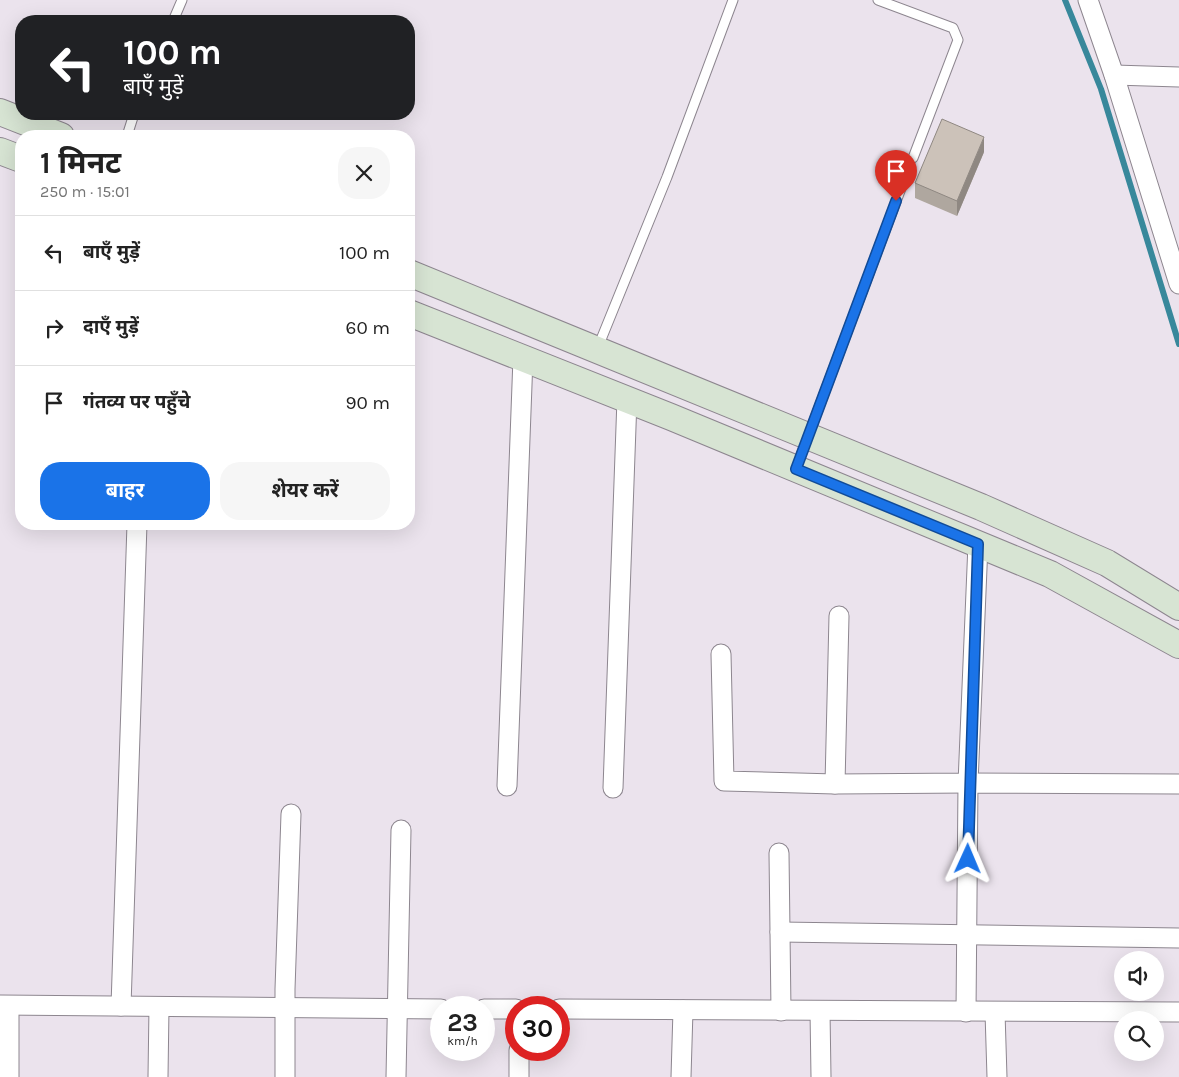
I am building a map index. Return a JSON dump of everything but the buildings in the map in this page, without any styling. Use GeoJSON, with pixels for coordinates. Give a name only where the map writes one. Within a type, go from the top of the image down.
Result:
{"type":"FeatureCollection","features":[{"type":"Feature","properties":{"kind":"main road"},"geometry":{"type":"LineString","coordinates":[[0,112],[15,118]]}},
{"type":"Feature","properties":{"kind":"main road"},"geometry":{"type":"LineString","coordinates":[[21,120],[46,130]]}},
{"type":"Feature","properties":{"kind":"main road"},"geometry":{"type":"LineString","coordinates":[[0,151],[15,157]]}},
{"type":"Feature","properties":{"kind":"main road"},"geometry":{"type":"LineString","coordinates":[[415,275],[981,507],[1107,563],[1179,607]]}},
{"type":"Feature","properties":{"kind":"main road"},"geometry":{"type":"LineString","coordinates":[[415,315],[628,399],[1050,574],[1179,645]]}},
{"type":"Feature","properties":{"kind":"street"},"geometry":{"type":"LineString","coordinates":[[1088,0],[1114,75],[1179,284]]}},
{"type":"Feature","properties":{"kind":"street"},"geometry":{"type":"LineString","coordinates":[[1114,75],[1179,77]]}},
{"type":"Feature","properties":{"kind":"street"},"geometry":{"type":"LineString","coordinates":[[507,786],[523,358]]}},
{"type":"Feature","properties":{"kind":"street"},"geometry":{"type":"LineString","coordinates":[[613,788],[628,399]]}},
{"type":"Feature","properties":{"kind":"street"},"geometry":{"type":"LineString","coordinates":[[121,1006],[137,530]]}},
{"type":"Feature","properties":{"kind":"street"},"geometry":{"type":"LineString","coordinates":[[966,1012],[968,783],[978,544]]}},
{"type":"Feature","properties":{"kind":"street"},"geometry":{"type":"LineString","coordinates":[[835,784],[839,616]]}},
{"type":"Feature","properties":{"kind":"street"},"geometry":{"type":"LineString","coordinates":[[721,654],[724,781],[835,784],[1179,784]]}},
{"type":"Feature","properties":{"kind":"street"},"geometry":{"type":"LineString","coordinates":[[285,1077],[284,1007],[291,814]]}},
{"type":"Feature","properties":{"kind":"street"},"geometry":{"type":"LineString","coordinates":[[396,1077],[401,830]]}},
{"type":"Feature","properties":{"kind":"street"},"geometry":{"type":"LineString","coordinates":[[779,853],[781,1011]]}},
{"type":"Feature","properties":{"kind":"street"},"geometry":{"type":"LineString","coordinates":[[780,932],[1179,938]]}},
{"type":"Feature","properties":{"kind":"street"},"geometry":{"type":"LineString","coordinates":[[9,1077],[5,1006],[430,1009]]}},
{"type":"Feature","properties":{"kind":"street"},"geometry":{"type":"LineString","coordinates":[[158,1007],[158,1077]]}},
{"type":"Feature","properties":{"kind":"street"},"geometry":{"type":"LineString","coordinates":[[570,1009],[1179,1012]]}},
{"type":"Feature","properties":{"kind":"street"},"geometry":{"type":"LineString","coordinates":[[681,1077],[683,1010]]}},
{"type":"Feature","properties":{"kind":"street"},"geometry":{"type":"LineString","coordinates":[[820,1011],[821,1077]]}},
{"type":"Feature","properties":{"kind":"street"},"geometry":{"type":"LineString","coordinates":[[995,1012],[997,1077]]}},
{"type":"Feature","properties":{"kind":"street"},"geometry":{"type":"LineString","coordinates":[[519,1061],[519,1077]]}},
{"type":"Feature","properties":{"kind":"lane"},"geometry":{"type":"LineString","coordinates":[[176,15],[182,0]]}},
{"type":"Feature","properties":{"kind":"lane"},"geometry":{"type":"LineString","coordinates":[[597,350],[667,177],[733,0]]}},
{"type":"Feature","properties":{"kind":"lane"},"geometry":{"type":"LineString","coordinates":[[878,0],[953,28],[957,35],[958,40],[913,158]]}},
{"type":"Feature","properties":{"kind":"lane"},"geometry":{"type":"LineString","coordinates":[[796,469],[902,183]]}},
{"type":"Feature","properties":{"kind":"waterway"},"geometry":{"type":"LineString","coordinates":[[1065,0],[1101,89],[1179,344]]}},
{"type":"Feature","properties":{"kind":"route"},"geometry":{"type":"LineString","coordinates":[[896,201],[796,469],[978,544],[968,783],[968,859]]}}]}
